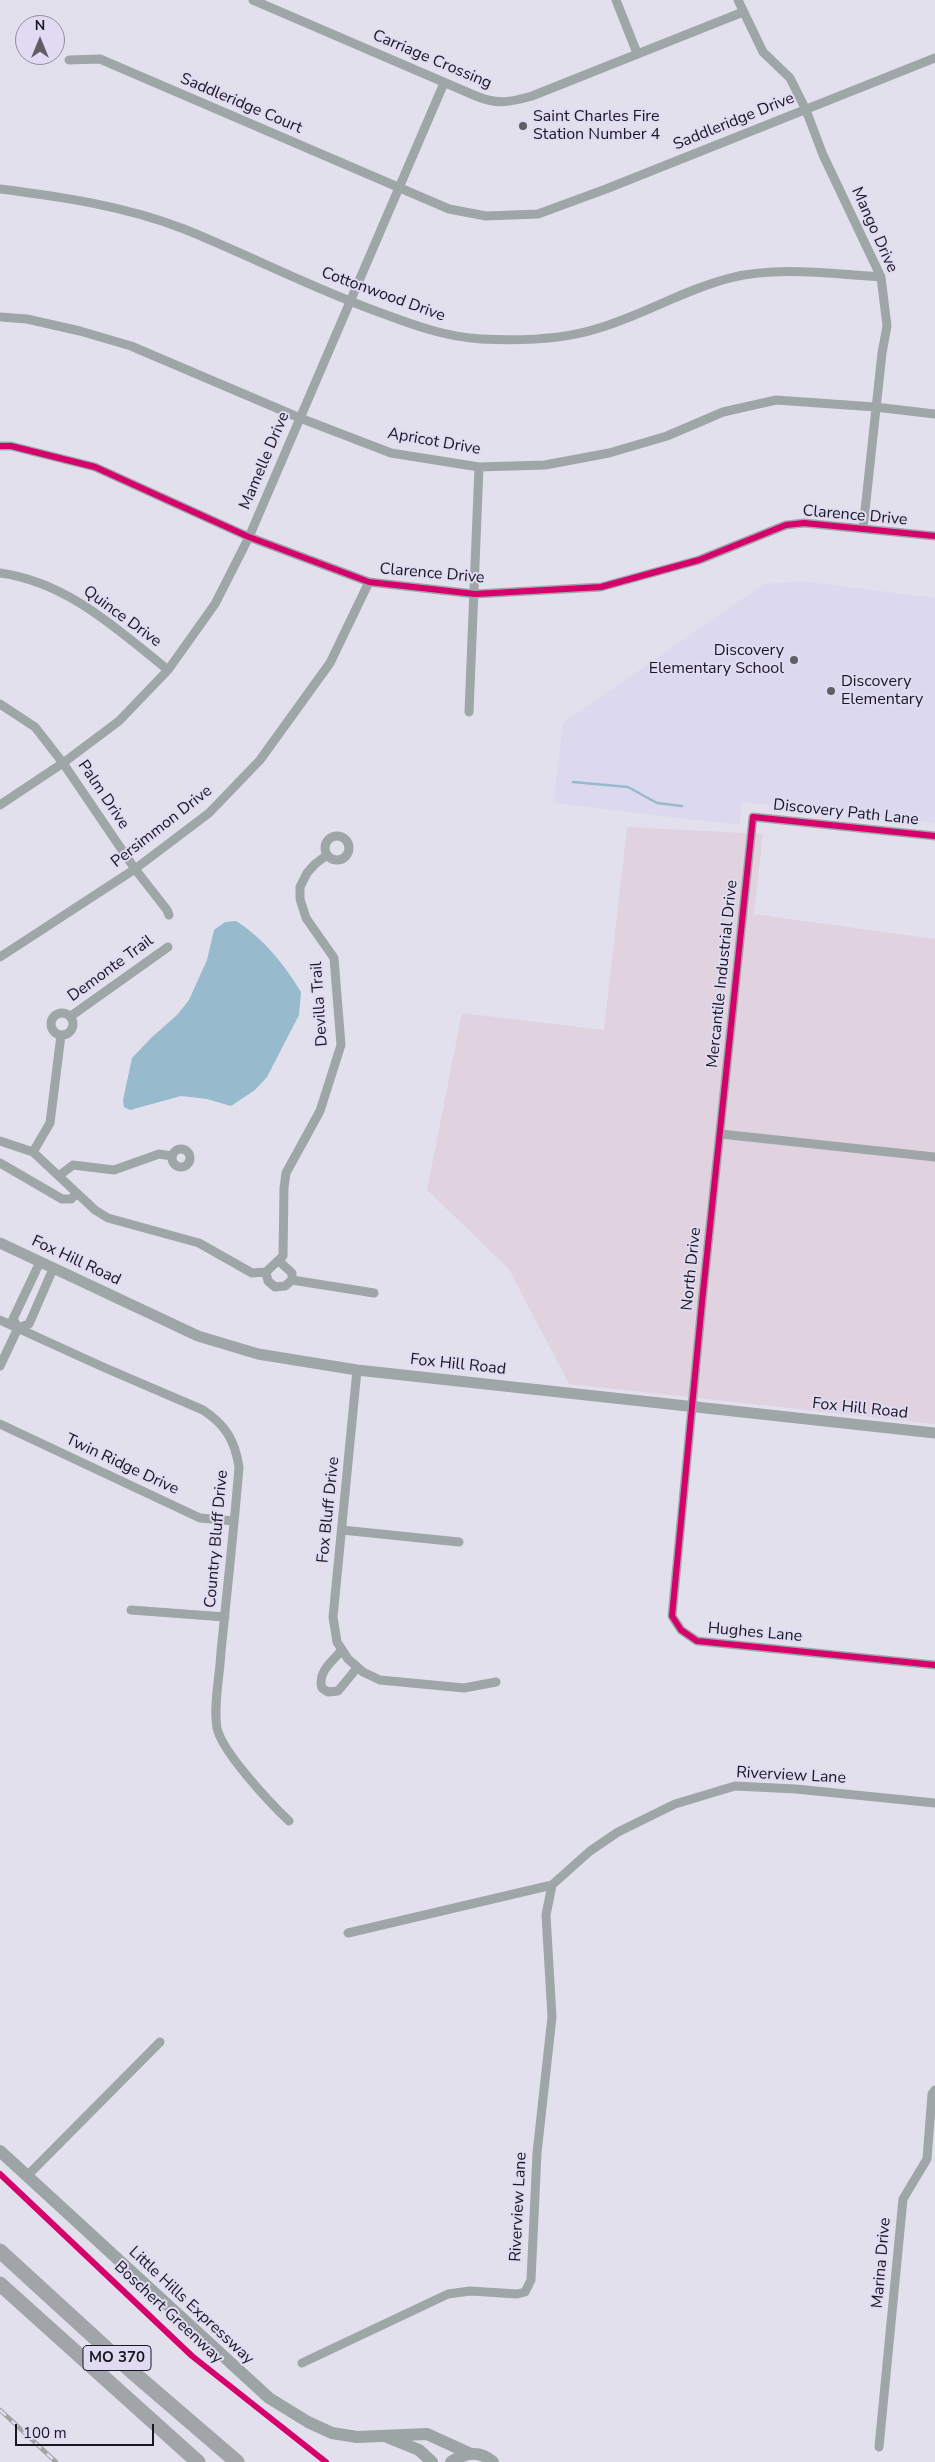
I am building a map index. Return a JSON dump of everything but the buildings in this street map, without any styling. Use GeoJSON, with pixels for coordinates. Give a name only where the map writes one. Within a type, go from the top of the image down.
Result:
{"type":"FeatureCollection","features":[{"type":"Feature","properties":{"kind":"highway","name":"MO 370"},"geometry":{"type":"LineString","coordinates":[[0,2251],[130,2370],[237,2462]]}},
{"type":"Feature","properties":{"kind":"highway","name":"MO 370"},"geometry":{"type":"LineString","coordinates":[[0,2284],[198,2462]]}},
{"type":"Feature","properties":{"kind":"main road","name":"Little Hills Expressway"},"geometry":{"type":"LineString","coordinates":[[0,2151],[269,2398],[308,2422],[332,2433],[357,2437],[404,2433],[427,2434],[471,2454],[481,2455],[493,2462]]}},
{"type":"Feature","properties":{"kind":"main road","name":"Little Hills Expressway"},"geometry":{"type":"LineString","coordinates":[[384,2436],[419,2450],[432,2462]]}},
{"type":"Feature","properties":{"kind":"main road"},"geometry":{"type":"LineString","coordinates":[[451,2462],[460,2456],[471,2454]]}},
{"type":"Feature","properties":{"kind":"street","name":"Carriage Crossing"},"geometry":{"type":"LineString","coordinates":[[253,0],[487,101],[511,102],[743,12]]}},
{"type":"Feature","properties":{"kind":"street"},"geometry":{"type":"LineString","coordinates":[[616,0],[637,53]]}},
{"type":"Feature","properties":{"kind":"street","name":"Mango Drive"},"geometry":{"type":"LineString","coordinates":[[738,0],[763,52],[790,78],[806,110],[823,156],[881,277],[887,326],[875,407],[862,529]]}},
{"type":"Feature","properties":{"kind":"street","name":"Saddleridge Drive"},"geometry":{"type":"LineString","coordinates":[[399,188],[449,209],[476,214],[524,216],[538,214],[935,58]]}},
{"type":"Feature","properties":{"kind":"street","name":"Saddleridge Court"},"geometry":{"type":"LineString","coordinates":[[69,60],[100,59],[399,188]]}},
{"type":"Feature","properties":{"kind":"street","name":"Mamelle Drive"},"geometry":{"type":"LineString","coordinates":[[0,805],[63,763],[119,721],[168,670],[215,604],[249,537],[444,83]]}},
{"type":"Feature","properties":{"kind":"street","name":"Cottonwood Drive"},"geometry":{"type":"LineString","coordinates":[[0,188],[96,203],[139,214],[191,232],[350,302],[431,331],[480,339],[532,340],[595,329],[698,288],[761,273],[787,272],[881,277]]}},
{"type":"Feature","properties":{"kind":"street","name":"Apricot Drive"},"geometry":{"type":"LineString","coordinates":[[0,317],[27,320],[80,331],[131,346],[300,418],[391,453],[480,467],[545,464],[609,453],[667,436],[723,412],[776,400],[875,407],[935,414]]}},
{"type":"Feature","properties":{"kind":"street","name":"Clarence Drive"},"geometry":{"type":"LineString","coordinates":[[0,446],[11,446],[95,467],[249,537],[369,582],[474,594],[601,587],[699,560],[786,525],[804,523],[935,536]]}},
{"type":"Feature","properties":{"kind":"street"},"geometry":{"type":"LineString","coordinates":[[469,712],[480,467]]}},
{"type":"Feature","properties":{"kind":"street","name":"Quince Drive"},"geometry":{"type":"LineString","coordinates":[[0,573],[26,579],[66,594],[99,614],[168,670]]}},
{"type":"Feature","properties":{"kind":"street","name":"Persimmon Drive"},"geometry":{"type":"LineString","coordinates":[[0,957],[135,869],[209,813],[260,760],[330,662],[369,582]]}},
{"type":"Feature","properties":{"kind":"street","name":"Palm Drive"},"geometry":{"type":"LineString","coordinates":[[0,704],[35,726],[63,763],[135,869],[168,910],[169,915]]}},
{"type":"Feature","properties":{"kind":"street","name":"Discovery Path Lane"},"geometry":{"type":"LineString","coordinates":[[753,817],[935,836]]}},
{"type":"Feature","properties":{"kind":"street","name":"Mercantile Industrial Drive"},"geometry":{"type":"LineString","coordinates":[[721,1134],[753,817]]}},
{"type":"Feature","properties":{"kind":"street","name":"Devilla Trail"},"geometry":{"type":"LineString","coordinates":[[279,1261],[283,1256],[284,1245],[284,1188],[286,1173],[320,1111],[341,1045],[334,958],[306,918],[300,899],[300,887],[306,873],[327,854]]}},
{"type":"Feature","properties":{"kind":"street","name":"Demonte Trail"},"geometry":{"type":"LineString","coordinates":[[71,1016],[168,947]]}},
{"type":"Feature","properties":{"kind":"street","name":"Demonte Trail"},"geometry":{"type":"LineString","coordinates":[[61,1035],[52,1029],[53,1018],[61,1013],[71,1016]]}},
{"type":"Feature","properties":{"kind":"street","name":"Demonte Trail"},"geometry":{"type":"LineString","coordinates":[[61,1035],[71,1031],[74,1024],[71,1016]]}},
{"type":"Feature","properties":{"kind":"street","name":"Demonte Trail"},"geometry":{"type":"LineString","coordinates":[[33,1152],[50,1123],[61,1035]]}},
{"type":"Feature","properties":{"kind":"street"},"geometry":{"type":"LineString","coordinates":[[721,1134],[935,1157]]}},
{"type":"Feature","properties":{"kind":"street","name":"North Drive"},"geometry":{"type":"LineString","coordinates":[[693,1408],[721,1134]]}},
{"type":"Feature","properties":{"kind":"street"},"geometry":{"type":"LineString","coordinates":[[0,1141],[33,1152],[60,1175],[95,1210],[108,1218],[199,1243],[252,1273],[266,1272],[279,1261],[292,1273],[292,1280],[285,1286],[275,1287],[268,1281],[266,1272]]}},
{"type":"Feature","properties":{"kind":"street"},"geometry":{"type":"LineString","coordinates":[[60,1175],[73,1165],[114,1170],[159,1154],[172,1156]]}},
{"type":"Feature","properties":{"kind":"street"},"geometry":{"type":"LineString","coordinates":[[0,1162],[62,1199],[71,1199],[77,1193]]}},
{"type":"Feature","properties":{"kind":"street","name":"Fox Hill Road"},"geometry":{"type":"LineString","coordinates":[[0,1243],[198,1336],[258,1354],[357,1370],[935,1433]]}},
{"type":"Feature","properties":{"kind":"street"},"geometry":{"type":"LineString","coordinates":[[18,1328],[12,1319],[40,1262]]}},
{"type":"Feature","properties":{"kind":"street"},"geometry":{"type":"LineString","coordinates":[[0,1366],[18,1328],[29,1324],[53,1269]]}},
{"type":"Feature","properties":{"kind":"street"},"geometry":{"type":"LineString","coordinates":[[292,1280],[374,1293]]}},
{"type":"Feature","properties":{"kind":"street","name":"Country Bluff Drive"},"geometry":{"type":"LineString","coordinates":[[0,1320],[203,1410],[215,1418],[229,1434],[236,1448],[240,1467],[225,1617],[217,1729],[232,1755],[251,1781],[270,1804],[289,1821]]}},
{"type":"Feature","properties":{"kind":"street","name":"Fox Bluff Drive"},"geometry":{"type":"LineString","coordinates":[[357,1370],[333,1617],[336,1636],[342,1650],[357,1668],[380,1680],[464,1688],[496,1682]]}},
{"type":"Feature","properties":{"kind":"street","name":"Hughes Lane"},"geometry":{"type":"LineString","coordinates":[[693,1408],[672,1616],[681,1630],[697,1641],[935,1665]]}},
{"type":"Feature","properties":{"kind":"street","name":"Twin Ridge Drive"},"geometry":{"type":"LineString","coordinates":[[0,1424],[200,1518],[234,1521]]}},
{"type":"Feature","properties":{"kind":"street"},"geometry":{"type":"LineString","coordinates":[[342,1530],[459,1542]]}},
{"type":"Feature","properties":{"kind":"street"},"geometry":{"type":"LineString","coordinates":[[131,1610],[225,1617]]}},
{"type":"Feature","properties":{"kind":"street"},"geometry":{"type":"LineString","coordinates":[[342,1650],[324,1670],[320,1680],[322,1688],[328,1692],[338,1691],[357,1668]]}},
{"type":"Feature","properties":{"kind":"street","name":"Riverview Lane"},"geometry":{"type":"LineString","coordinates":[[348,1933],[552,1885],[590,1851],[618,1832],[675,1804],[735,1786],[796,1789],[935,1803]]}},
{"type":"Feature","properties":{"kind":"street","name":"Riverview Lane"},"geometry":{"type":"LineString","coordinates":[[302,2363],[448,2294],[470,2291],[517,2294],[525,2292],[531,2280],[537,2153],[552,2017],[546,1915],[552,1885]]}},
{"type":"Feature","properties":{"kind":"street"},"geometry":{"type":"LineString","coordinates":[[27,2176],[160,2042]]}},
{"type":"Feature","properties":{"kind":"street","name":"Marina Drive"},"geometry":{"type":"LineString","coordinates":[[879,2447],[903,2199],[927,2159],[932,2094],[935,2090]]}},
{"type":"Feature","properties":{"kind":"shaded area","name":"Discovery Elementary School"},"geometry":{"type":"Polygon","coordinates":[[[801,581],[935,598],[935,823],[742,802],[739,825],[553,803],[563,723],[764,584],[801,581]]]}},
{"type":"Feature","properties":{"kind":"shaded area"},"geometry":{"type":"Polygon","coordinates":[[[627,827],[763,834],[754,914],[935,939],[935,1424],[569,1384],[509,1269],[427,1190],[462,1013],[604,1030],[627,827]]]}},
{"type":"Feature","properties":{"kind":"water"},"geometry":{"type":"Polygon","coordinates":[[[236,921],[255,935],[273,953],[301,992],[299,1015],[267,1077],[255,1090],[231,1106],[207,1099],[181,1096],[130,1110],[124,1107],[123,1100],[132,1058],[177,1015],[189,1000],[207,960],[214,930],[225,922],[236,921]]]}},
{"type":"Feature","properties":{"kind":"waterway"},"geometry":{"type":"LineString","coordinates":[[573,782],[628,787],[657,803],[682,806]]}},
{"type":"Feature","properties":{"kind":"railway"},"geometry":{"type":"LineString","coordinates":[[0,2410],[56,2462]]}},
{"type":"Feature","properties":{"kind":"cycle path"},"geometry":{"type":"LineString","coordinates":[[0,446],[11,446],[95,467],[249,537],[369,582],[475,594],[601,587],[699,560],[786,525],[804,523],[935,536]]}},
{"type":"Feature","properties":{"kind":"cycle path"},"geometry":{"type":"LineString","coordinates":[[935,836],[753,817],[702,1302],[672,1616],[681,1630],[697,1641],[935,1665]]}},
{"type":"Feature","properties":{"kind":"cycle path","name":"Boschert Greenway"},"geometry":{"type":"LineString","coordinates":[[0,2174],[192,2356],[326,2462]]}},
{"type":"Feature","properties":{"kind":"place","name":"Saint Charles Fire Station Number 4"},"geometry":{"type":"Point","coordinates":[523,126]}},
{"type":"Feature","properties":{"kind":"place","name":"Discovery Elementary School"},"geometry":{"type":"Point","coordinates":[794,660]}},
{"type":"Feature","properties":{"kind":"place","name":"Discovery Elementary"},"geometry":{"type":"Point","coordinates":[831,691]}}]}
